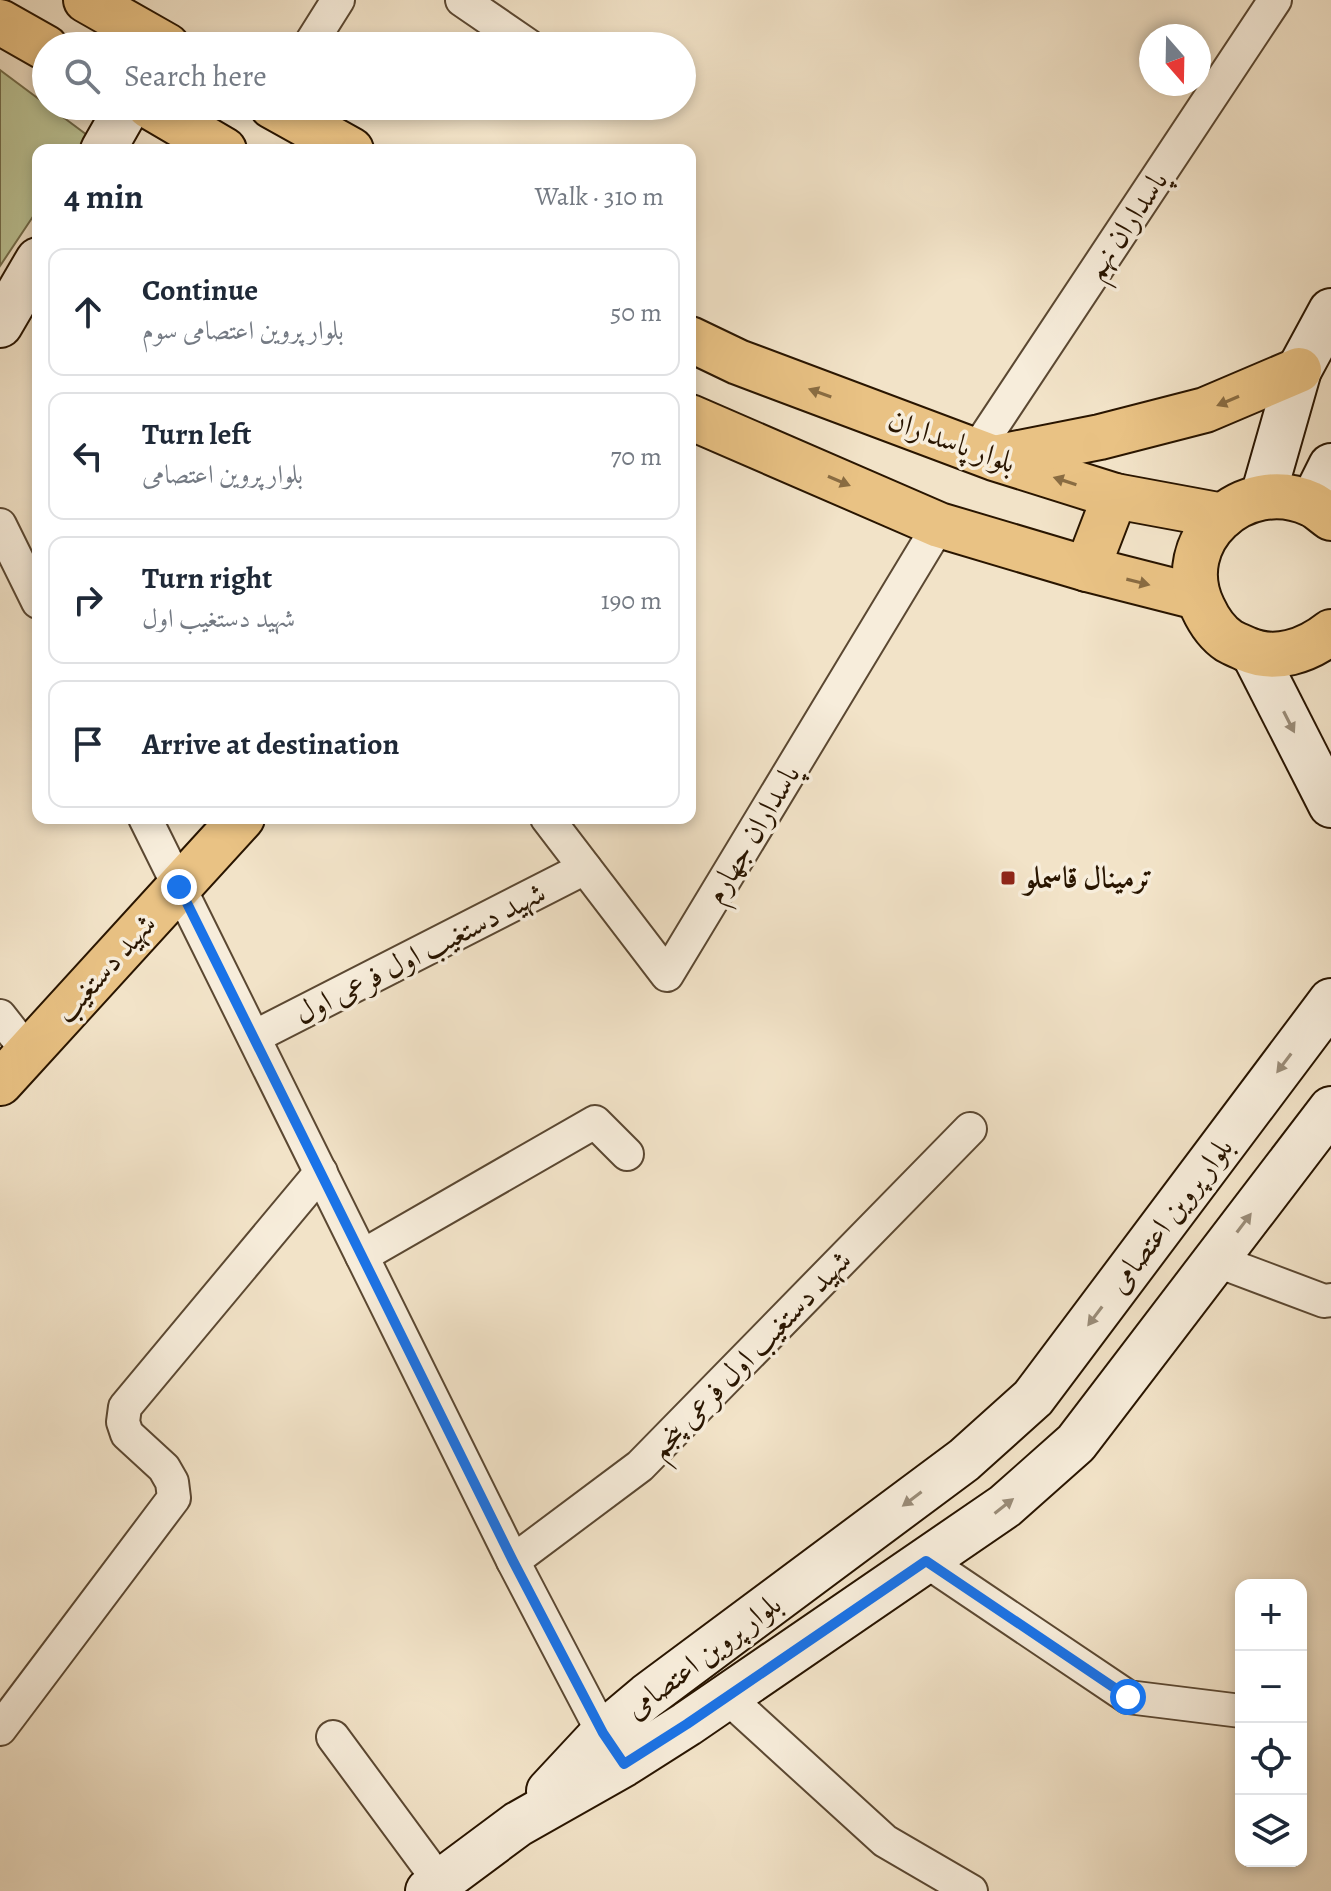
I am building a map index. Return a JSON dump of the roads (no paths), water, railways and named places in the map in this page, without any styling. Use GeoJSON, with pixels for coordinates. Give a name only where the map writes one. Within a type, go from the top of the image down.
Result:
{"type":"FeatureCollection","features":[{"type":"Feature","properties":{"kind":"main road"},"geometry":{"type":"LineString","coordinates":[[86,0],[142,32]]}},
{"type":"Feature","properties":{"kind":"main road"},"geometry":{"type":"LineString","coordinates":[[0,22],[32,40]]}},
{"type":"Feature","properties":{"kind":"main road"},"geometry":{"type":"LineString","coordinates":[[173,120],[214,144]]}},
{"type":"Feature","properties":{"kind":"main road"},"geometry":{"type":"LineString","coordinates":[[297,120],[340,144]]}},
{"type":"Feature","properties":{"kind":"main road","name":"بلوار پاسداران"},"geometry":{"type":"LineString","coordinates":[[696,351],[738,362],[985,454],[1115,496],[1223,516]]}},
{"type":"Feature","properties":{"kind":"main road"},"geometry":{"type":"LineString","coordinates":[[985,454],[1100,437],[1205,410],[1299,370]]}},
{"type":"Feature","properties":{"kind":"main road"},"geometry":{"type":"LineString","coordinates":[[696,420],[939,525],[1087,569],[1197,597]]}},
{"type":"Feature","properties":{"kind":"main road"},"geometry":{"type":"LineString","coordinates":[[1087,569],[1115,496]]}},
{"type":"Feature","properties":{"kind":"main road"},"geometry":{"type":"LineString","coordinates":[[1322,511],[1288,497],[1263,496],[1239,504],[1217,520],[1202,544],[1195,570],[1197,597],[1209,622],[1228,641],[1253,652],[1281,655],[1323,648]]}},
{"type":"Feature","properties":{"kind":"main road","name":"شهید دستغیب"},"geometry":{"type":"LineString","coordinates":[[14,1067],[237,824]]}},
{"type":"Feature","properties":{"kind":"street"},"geometry":{"type":"LineString","coordinates":[[318,32],[338,0]]}},
{"type":"Feature","properties":{"kind":"street"},"geometry":{"type":"LineString","coordinates":[[462,0],[509,32]]}},
{"type":"Feature","properties":{"kind":"street","name":"پاسداران نهم"},"geometry":{"type":"LineString","coordinates":[[985,454],[1275,0]]}},
{"type":"Feature","properties":{"kind":"street"},"geometry":{"type":"LineString","coordinates":[[106,144],[120,120]]}},
{"type":"Feature","properties":{"kind":"street"},"geometry":{"type":"LineString","coordinates":[[0,325],[32,270]]}},
{"type":"Feature","properties":{"kind":"street"},"geometry":{"type":"LineString","coordinates":[[1263,496],[1299,370],[1331,311]]}},
{"type":"Feature","properties":{"kind":"street"},"geometry":{"type":"LineString","coordinates":[[1322,511],[1331,466]]}},
{"type":"Feature","properties":{"kind":"street"},"geometry":{"type":"LineString","coordinates":[[0,525],[32,590]]}},
{"type":"Feature","properties":{"kind":"street","name":"پاسداران جهارم"},"geometry":{"type":"LineString","coordinates":[[552,824],[667,975],[939,525]]}},
{"type":"Feature","properties":{"kind":"street"},"geometry":{"type":"LineString","coordinates":[[1253,652],[1331,805]]}},
{"type":"Feature","properties":{"kind":"street"},"geometry":{"type":"LineString","coordinates":[[148,824],[513,1561],[614,1748]]}},
{"type":"Feature","properties":{"kind":"street","name":"شهید دستغیب اول فرعی اول"},"geometry":{"type":"LineString","coordinates":[[254,1037],[585,868]]}},
{"type":"Feature","properties":{"kind":"street","name":"بلوار پروین اعتصامی"},"geometry":{"type":"LineString","coordinates":[[614,1748],[647,1696],[964,1460],[1033,1398],[1331,1001]]}},
{"type":"Feature","properties":{"kind":"street"},"geometry":{"type":"LineString","coordinates":[[0,1016],[14,1067]]}},
{"type":"Feature","properties":{"kind":"street","name":"بلوار پروین اعتصامی"},"geometry":{"type":"LineString","coordinates":[[470,1867],[614,1748],[727,1697],[1005,1506],[1076,1443],[1331,1109]]}},
{"type":"Feature","properties":{"kind":"street"},"geometry":{"type":"LineString","coordinates":[[362,1256],[595,1122],[627,1154]]}},
{"type":"Feature","properties":{"kind":"street","name":"شهید دستغیب اول فرعی پنجم"},"geometry":{"type":"LineString","coordinates":[[513,1561],[640,1466],[970,1129]]}},
{"type":"Feature","properties":{"kind":"street"},"geometry":{"type":"LineString","coordinates":[[0,1729],[174,1498],[172,1482],[164,1468],[127,1434],[123,1422],[125,1407],[321,1172]]}},
{"type":"Feature","properties":{"kind":"street"},"geometry":{"type":"LineString","coordinates":[[1215,1260],[1324,1301],[1331,1300]]}},
{"type":"Feature","properties":{"kind":"street"},"geometry":{"type":"LineString","coordinates":[[926,1561],[1128,1697],[1235,1710]]}},
{"type":"Feature","properties":{"kind":"street"},"geometry":{"type":"LineString","coordinates":[[727,1697],[885,1841],[971,1891]]}},
{"type":"Feature","properties":{"kind":"street"},"geometry":{"type":"LineString","coordinates":[[333,1737],[470,1867]]}},
{"type":"Feature","properties":{"kind":"place","name":"ترمینال قاسملو"},"geometry":{"type":"Point","coordinates":[1008,878]}}]}
